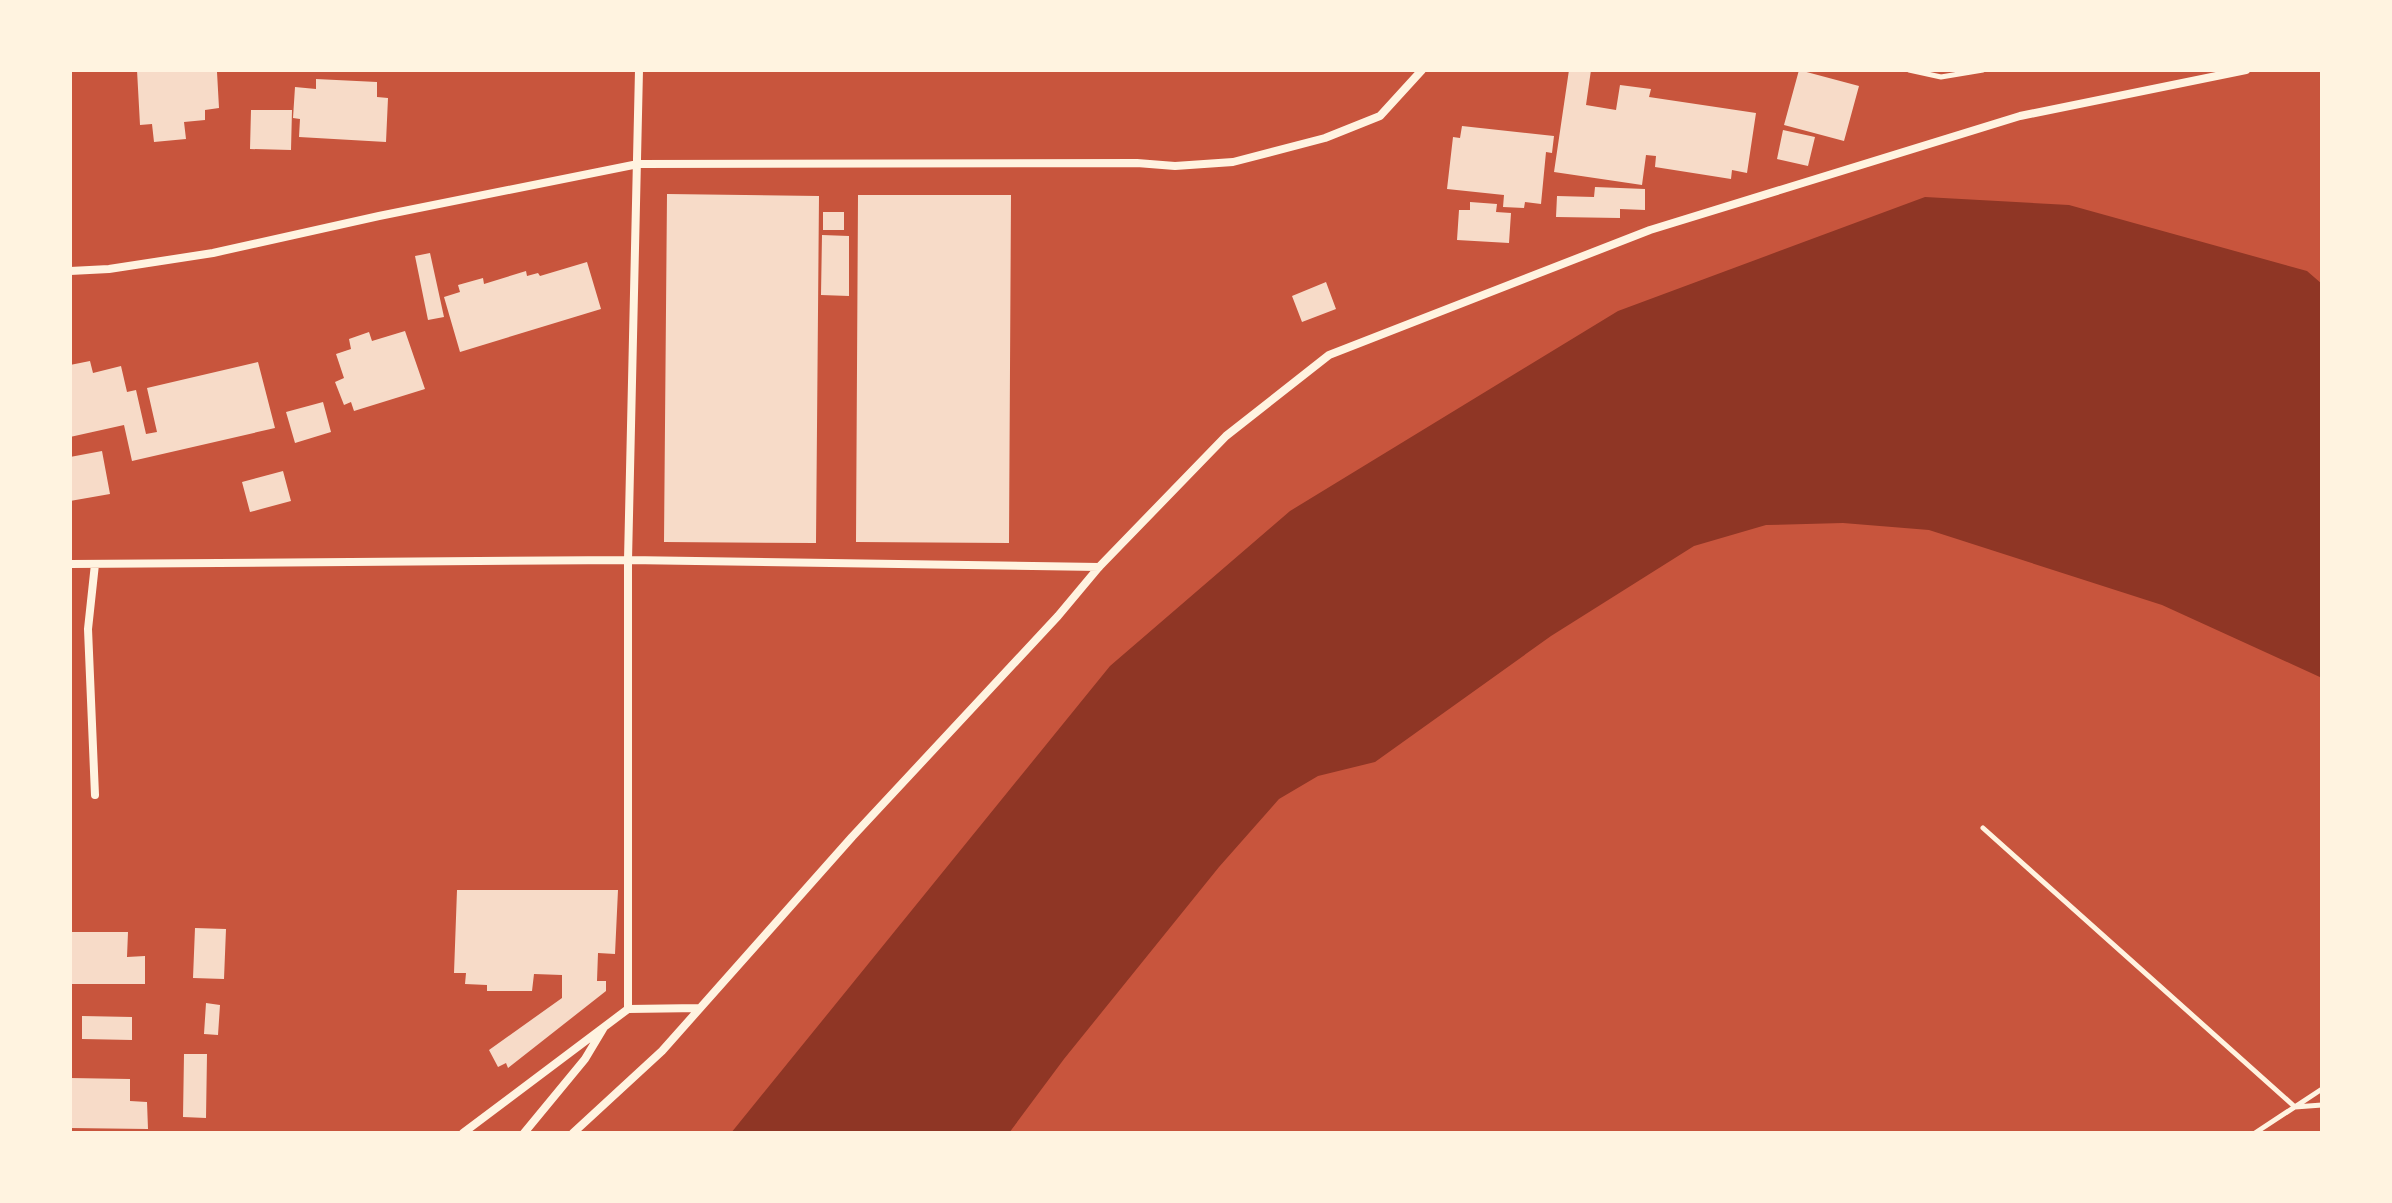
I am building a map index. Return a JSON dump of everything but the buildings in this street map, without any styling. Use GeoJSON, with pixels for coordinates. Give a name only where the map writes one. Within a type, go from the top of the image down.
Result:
{"type":"FeatureCollection","features":[{"type":"Feature","properties":{"kind":"street"},"geometry":{"type":"LineString","coordinates":[[628,1009],[628,560],[639,70]]}},
{"type":"Feature","properties":{"kind":"street"},"geometry":{"type":"LineString","coordinates":[[70,271],[109,269],[213,253],[638,164],[1106,163],[1175,166],[1233,162],[1325,138],[1380,116],[1422,70]]}},
{"type":"Feature","properties":{"kind":"street"},"geometry":{"type":"LineString","coordinates":[[573,1133],[662,1051],[852,837],[1058,616],[1099,567],[1226,436],[1329,355],[1650,230],[2020,116],[2246,70]]}},
{"type":"Feature","properties":{"kind":"street"},"geometry":{"type":"LineString","coordinates":[[70,564],[628,560],[1099,567]]}},
{"type":"Feature","properties":{"kind":"street"},"geometry":{"type":"LineString","coordinates":[[95,564],[88,629],[95,795]]}},
{"type":"Feature","properties":{"kind":"street"},"geometry":{"type":"LineString","coordinates":[[463,1133],[628,1009],[700,1008]]}},
{"type":"Feature","properties":{"kind":"street"},"geometry":{"type":"LineString","coordinates":[[524,1133],[585,1059],[605,1025]]}},
{"type":"Feature","properties":{"kind":"path"},"geometry":{"type":"LineString","coordinates":[[1909,70],[1941,77],[1983,70]]}},
{"type":"Feature","properties":{"kind":"path"},"geometry":{"type":"LineString","coordinates":[[1983,828],[2295,1107],[2322,1105]]}},
{"type":"Feature","properties":{"kind":"path"},"geometry":{"type":"LineString","coordinates":[[2255,1133],[2322,1089]]}},
{"type":"Feature","properties":{"kind":"shaded area"},"geometry":{"type":"Polygon","coordinates":[[[1925,197],[2069,205],[2307,271],[2322,284],[2322,678],[2162,605],[1929,530],[1843,523],[1766,525],[1694,546],[1551,636],[1375,762],[1318,776],[1279,799],[1219,867],[1064,1059],[1009,1133],[731,1133],[1110,666],[1290,511],[1618,311],[1925,197]]]}}]}
